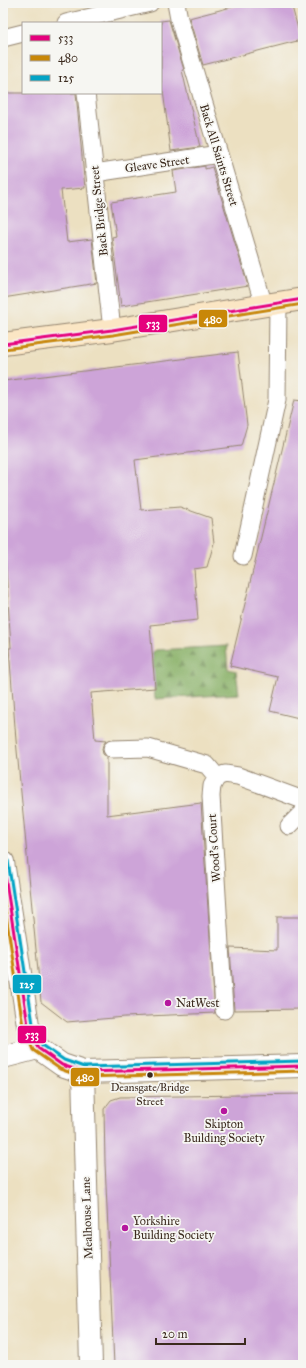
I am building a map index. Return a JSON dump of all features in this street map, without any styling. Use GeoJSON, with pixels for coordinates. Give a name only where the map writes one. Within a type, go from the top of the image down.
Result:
{"type":"FeatureCollection","features":[{"type":"Feature","properties":{"kind":"main road"},"geometry":{"type":"LineString","coordinates":[[3,344],[112,330],[303,299]]}},
{"type":"Feature","properties":{"kind":"street"},"geometry":{"type":"LineString","coordinates":[[3,862],[28,1025],[38,1048],[62,1065],[82,1072],[303,1066]]}},
{"type":"Feature","properties":{"kind":"street"},"geometry":{"type":"LineString","coordinates":[[3,1057],[38,1048]]}},
{"type":"Feature","properties":{"kind":"street","name":"Mealhouse Lane"},"geometry":{"type":"LineString","coordinates":[[82,1072],[91,1365]]}},
{"type":"Feature","properties":{"kind":"lane"},"geometry":{"type":"LineString","coordinates":[[74,22],[150,3]]}},
{"type":"Feature","properties":{"kind":"lane","name":"Back All Saints Street"},"geometry":{"type":"LineString","coordinates":[[176,3],[179,19],[219,154],[271,304],[277,400],[243,556]]}},
{"type":"Feature","properties":{"kind":"lane"},"geometry":{"type":"LineString","coordinates":[[3,38],[22,33]]}},
{"type":"Feature","properties":{"kind":"lane","name":"Back Bridge Street"},"geometry":{"type":"LineString","coordinates":[[86,94],[112,330]]}},
{"type":"Feature","properties":{"kind":"lane","name":"Gleave Street"},"geometry":{"type":"LineString","coordinates":[[95,173],[219,154]]}},
{"type":"Feature","properties":{"kind":"lane"},"geometry":{"type":"LineString","coordinates":[[112,749],[148,748],[207,765],[217,777],[225,774],[238,776],[303,800]]}},
{"type":"Feature","properties":{"kind":"lane","name":"Wood's Court"},"geometry":{"type":"LineString","coordinates":[[217,777],[212,786],[211,796],[224,1010]]}},
{"type":"Feature","properties":{"kind":"lane"},"geometry":{"type":"LineString","coordinates":[[289,826],[303,812]]}},
{"type":"Feature","properties":{"kind":"green space"},"geometry":{"type":"Polygon","coordinates":[[[226,646],[228,669],[236,671],[239,694],[155,699],[152,653],[156,650],[226,646]]]}},
{"type":"Feature","properties":{"kind":"building"},"geometry":{"type":"Polygon","coordinates":[[[247,3],[291,3],[301,40],[203,65],[189,18],[247,3]]]}},
{"type":"Feature","properties":{"kind":"building"},"geometry":{"type":"Polygon","coordinates":[[[169,20],[184,70],[182,70],[200,147],[171,151],[162,91],[161,21],[169,20]]]}},
{"type":"Feature","properties":{"kind":"building"},"geometry":{"type":"Polygon","coordinates":[[[3,93],[76,94],[85,188],[61,190],[67,242],[92,239],[97,283],[3,298],[3,93]]]}},
{"type":"Feature","properties":{"kind":"building"},"geometry":{"type":"Polygon","coordinates":[[[205,166],[205,169],[212,167],[248,286],[121,306],[112,237],[116,236],[111,202],[176,192],[173,171],[205,166]]]}},
{"type":"Feature","properties":{"kind":"building"},"geometry":{"type":"Polygon","coordinates":[[[238,352],[247,425],[241,446],[135,460],[141,510],[180,507],[211,518],[214,543],[207,567],[194,569],[198,620],[150,625],[155,688],[91,693],[95,740],[106,741],[102,749],[103,754],[107,757],[107,815],[201,803],[215,1013],[125,1017],[67,1022],[41,1002],[16,740],[9,648],[11,648],[3,522],[3,381],[238,352]]]}},
{"type":"Feature","properties":{"kind":"building"},"geometry":{"type":"Polygon","coordinates":[[[294,400],[303,401],[303,719],[270,711],[278,677],[230,666],[294,400]]]}},
{"type":"Feature","properties":{"kind":"building"},"geometry":{"type":"Polygon","coordinates":[[[277,917],[303,917],[303,1009],[234,1010],[230,948],[277,950],[277,917]]]}},
{"type":"Feature","properties":{"kind":"building"},"geometry":{"type":"Polygon","coordinates":[[[303,1094],[303,1365],[114,1365],[104,1109],[111,1100],[120,1097],[303,1094]]]}},
{"type":"Feature","properties":{"kind":"transit line","name":"533"},"geometry":{"type":"LineString","coordinates":[[3,344],[112,330],[303,299]]}},
{"type":"Feature","properties":{"kind":"transit line","name":"480"},"geometry":{"type":"LineString","coordinates":[[4,349],[113,335],[303,304]]}},
{"type":"Feature","properties":{"kind":"transit line","name":"125"},"geometry":{"type":"LineString","coordinates":[[8,861],[33,1024],[43,1046]]}},
{"type":"Feature","properties":{"kind":"transit line","name":"533"},"geometry":{"type":"LineString","coordinates":[[3,862],[28,1025],[38,1048],[62,1065],[83,1072],[303,1066]]}},
{"type":"Feature","properties":{"kind":"transit line","name":"480"},"geometry":{"type":"LineString","coordinates":[[3,895],[23,1026],[33,1050],[60,1069],[83,1077],[303,1071]]}},
{"type":"Feature","properties":{"kind":"transit line","name":"125"},"geometry":{"type":"LineString","coordinates":[[41,1044],[64,1060],[84,1067],[303,1061]]}},
{"type":"Feature","properties":{"kind":"place","name":"NatWest"},"geometry":{"type":"Point","coordinates":[168,1003]}},
{"type":"Feature","properties":{"kind":"place","name":"Deansgate/Bridge Street"},"geometry":{"type":"Point","coordinates":[150,1075]}},
{"type":"Feature","properties":{"kind":"place","name":"Skipton Building Society"},"geometry":{"type":"Point","coordinates":[224,1111]}},
{"type":"Feature","properties":{"kind":"place","name":"Yorkshire Building Society"},"geometry":{"type":"Point","coordinates":[125,1228]}}]}
